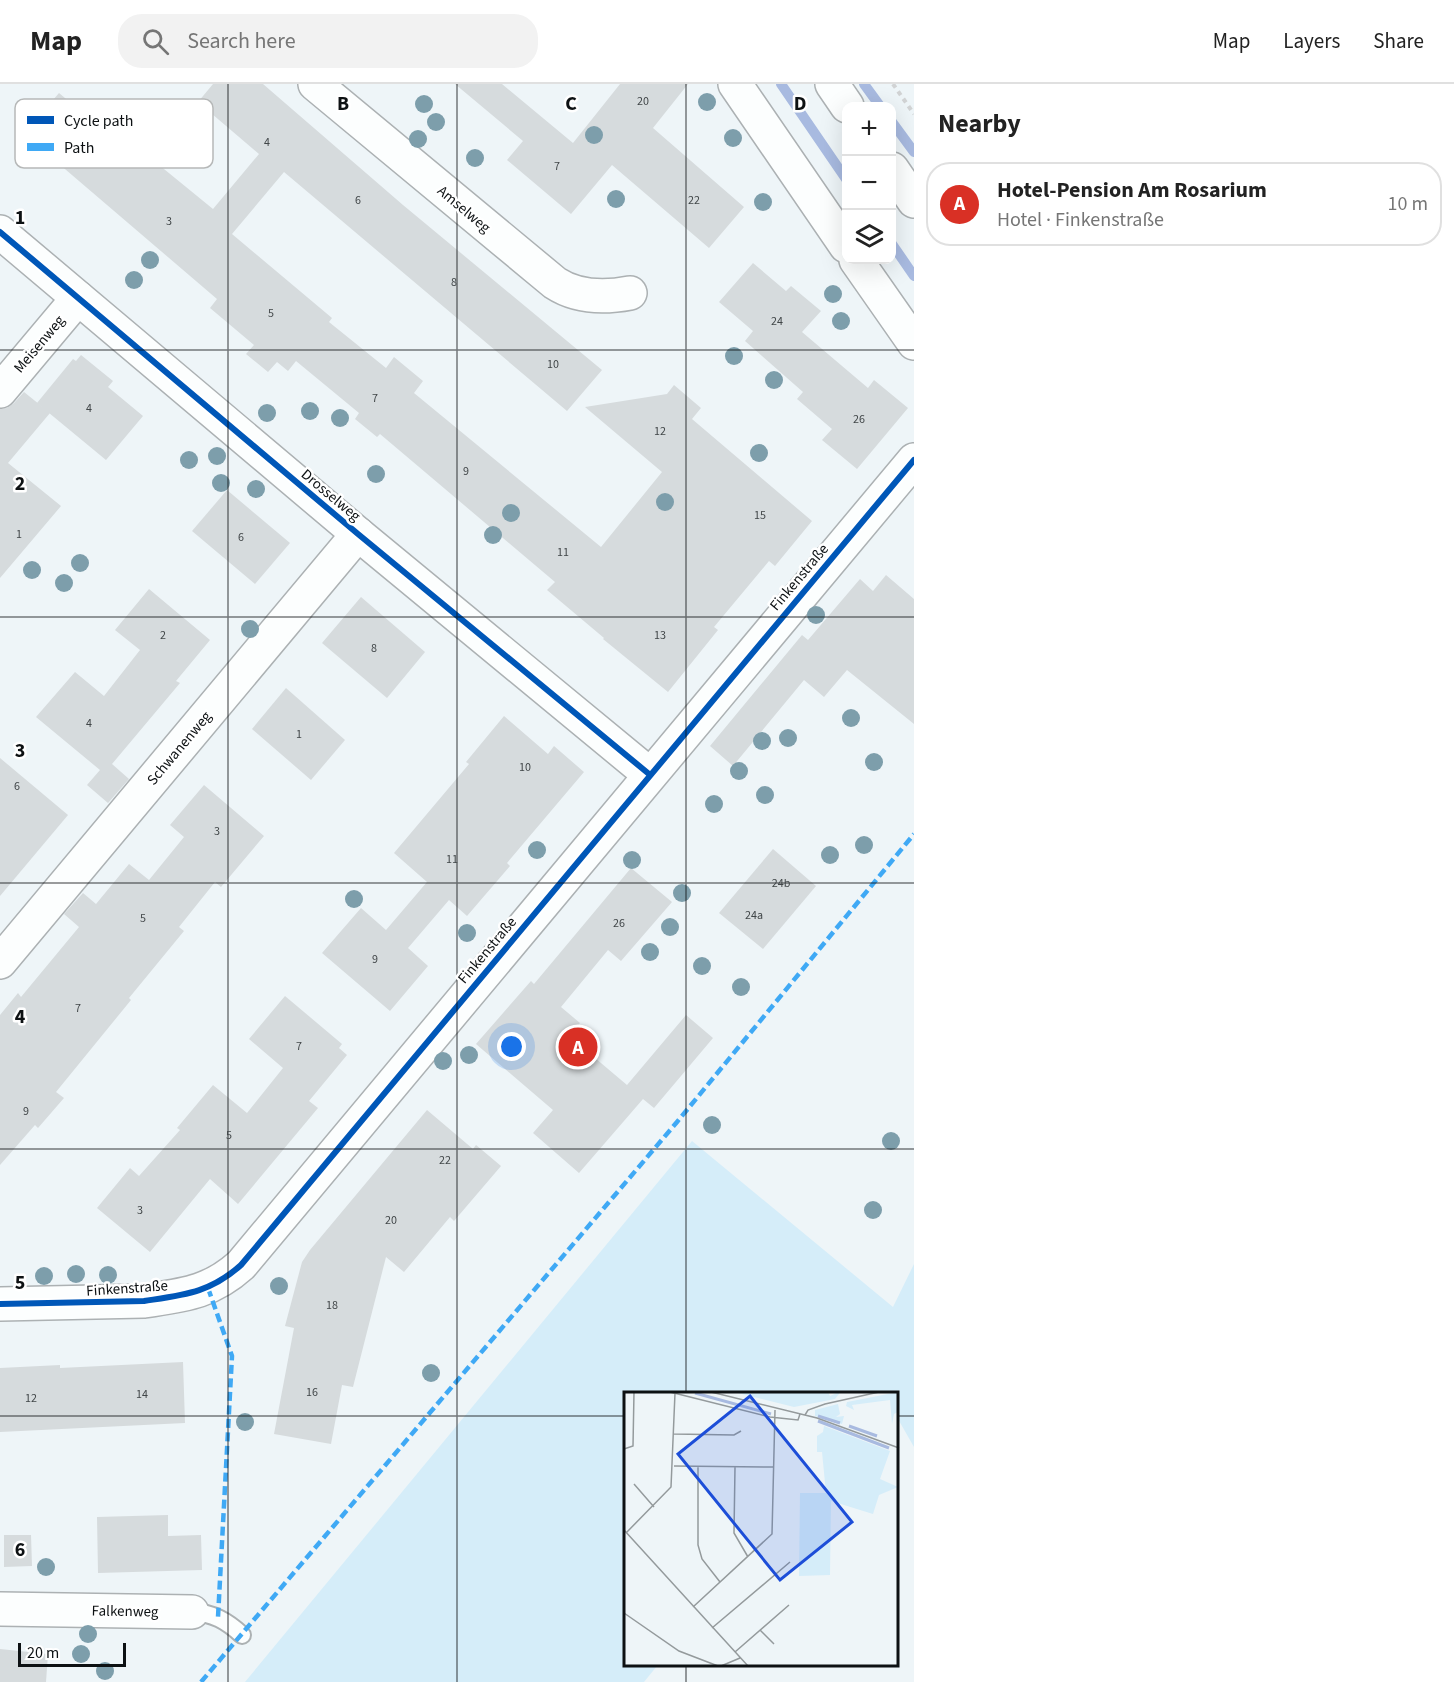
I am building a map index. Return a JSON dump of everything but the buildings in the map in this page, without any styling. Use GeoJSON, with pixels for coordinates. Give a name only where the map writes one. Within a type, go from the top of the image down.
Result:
{"type":"FeatureCollection","features":[{"type":"Feature","properties":{"kind":"street","name":"Amselweg"},"geometry":{"type":"LineString","coordinates":[[315,84],[555,284],[590,296],[630,293]]}},
{"type":"Feature","properties":{"kind":"street"},"geometry":{"type":"LineString","coordinates":[[735,84],[842,240]]}},
{"type":"Feature","properties":{"kind":"street"},"geometry":{"type":"LineString","coordinates":[[832,84],[844,102]]}},
{"type":"Feature","properties":{"kind":"street"},"geometry":{"type":"LineString","coordinates":[[896,176],[914,201]]}},
{"type":"Feature","properties":{"kind":"street","name":"Drosselweg"},"geometry":{"type":"LineString","coordinates":[[0,232],[358,534],[650,774]]}},
{"type":"Feature","properties":{"kind":"street"},"geometry":{"type":"LineString","coordinates":[[859,264],[914,343]]}},
{"type":"Feature","properties":{"kind":"street","name":"Meisenweg"},"geometry":{"type":"LineString","coordinates":[[0,391],[78,298]]}},
{"type":"Feature","properties":{"kind":"street","name":"Finkenstraße"},"geometry":{"type":"LineString","coordinates":[[0,1304],[163,1299],[202,1290],[219,1282],[244,1262],[914,459]]}},
{"type":"Feature","properties":{"kind":"street","name":"Schwanenweg"},"geometry":{"type":"LineString","coordinates":[[0,962],[358,534]]}},
{"type":"Feature","properties":{"kind":"street","name":"Falkenweg"},"geometry":{"type":"LineString","coordinates":[[0,1609],[192,1612]]}},
{"type":"Feature","properties":{"kind":"lane","name":"Falkenweg"},"geometry":{"type":"LineString","coordinates":[[192,1612],[218,1617],[242,1635]]}},
{"type":"Feature","properties":{"kind":"path"},"geometry":{"type":"LineString","coordinates":[[893,84],[914,114]]}},
{"type":"Feature","properties":{"kind":"shaded area"},"geometry":{"type":"Polygon","coordinates":[[[692,1141],[893,1307],[914,1264],[914,1447],[899,1421],[899,1392],[624,1392],[624,1667],[656,1667],[644,1682],[245,1682],[692,1141]]]}},
{"type":"Feature","properties":{"kind":"waterway"},"geometry":{"type":"LineString","coordinates":[[781,84],[842,173]]}},
{"type":"Feature","properties":{"kind":"waterway"},"geometry":{"type":"LineString","coordinates":[[864,84],[877,102]]}},
{"type":"Feature","properties":{"kind":"waterway"},"geometry":{"type":"LineString","coordinates":[[896,127],[914,152]]}},
{"type":"Feature","properties":{"kind":"waterway"},"geometry":{"type":"LineString","coordinates":[[896,250],[914,276]]}},
{"type":"Feature","properties":{"kind":"marked path"},"geometry":{"type":"LineString","coordinates":[[201,1682],[677,1122],[914,834]]}},
{"type":"Feature","properties":{"kind":"marked path"},"geometry":{"type":"LineString","coordinates":[[208,1288],[232,1356],[218,1617]]}},
{"type":"Feature","properties":{"kind":"cycle path"},"geometry":{"type":"LineString","coordinates":[[0,232],[358,534],[649,774]]}},
{"type":"Feature","properties":{"kind":"cycle path"},"geometry":{"type":"LineString","coordinates":[[0,1304],[144,1301],[171,1297],[196,1291],[218,1282],[241,1265],[914,460]]}},
{"type":"Feature","properties":{"kind":"place","name":"Hotel-Pension Am Rosarium"},"geometry":{"type":"Point","coordinates":[578,1047]}}]}
